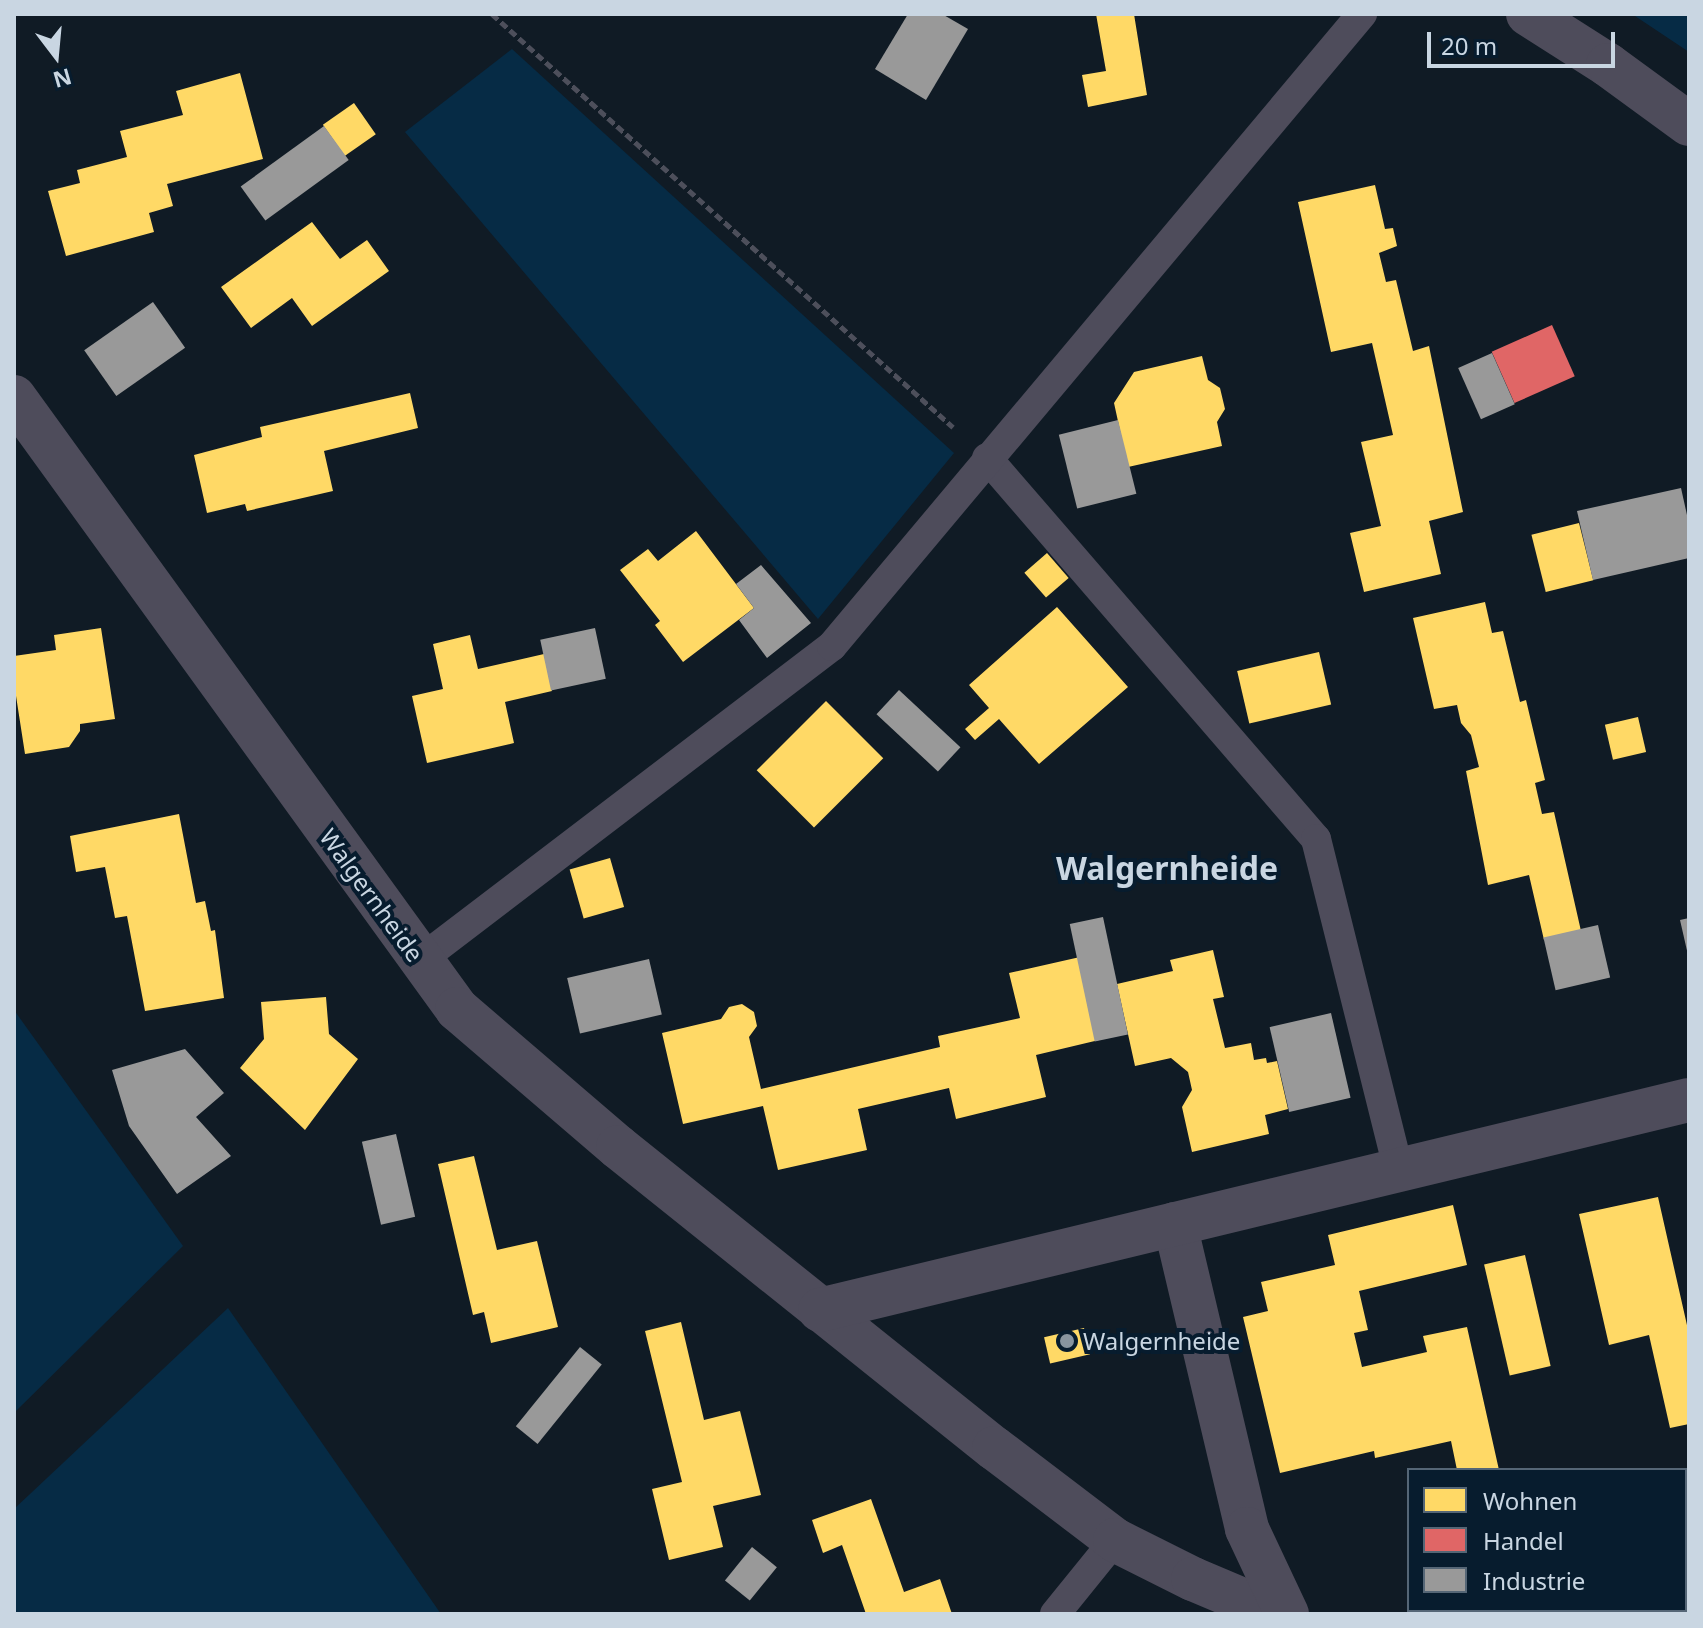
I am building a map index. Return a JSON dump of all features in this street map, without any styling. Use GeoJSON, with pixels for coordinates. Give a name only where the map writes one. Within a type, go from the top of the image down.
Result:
{"type":"FeatureCollection","features":[{"type":"Feature","properties":{"kind":"street"},"geometry":{"type":"LineString","coordinates":[[1528,14],[1608,65],[1689,124]]}},
{"type":"Feature","properties":{"kind":"street","name":"Walgernheide"},"geometry":{"type":"LineString","coordinates":[[14,397],[419,961],[457,1009],[618,1147],[820,1310],[1115,1540],[1193,1579],[1276,1614]]}},
{"type":"Feature","properties":{"kind":"street"},"geometry":{"type":"LineString","coordinates":[[820,1310],[1689,1100]]}},
{"type":"Feature","properties":{"kind":"street"},"geometry":{"type":"LineString","coordinates":[[1175,1224],[1247,1529],[1287,1614]]}},
{"type":"Feature","properties":{"kind":"lane"},"geometry":{"type":"LineString","coordinates":[[419,961],[832,646],[1362,14]]}},
{"type":"Feature","properties":{"kind":"lane"},"geometry":{"type":"LineString","coordinates":[[987,458],[1316,839],[1398,1168]]}},
{"type":"Feature","properties":{"kind":"lane"},"geometry":{"type":"LineString","coordinates":[[1055,1614],[1115,1540]]}},
{"type":"Feature","properties":{"kind":"path"},"geometry":{"type":"LineString","coordinates":[[492,14],[987,458]]}},
{"type":"Feature","properties":{"kind":"shaded area"},"geometry":{"type":"Polygon","coordinates":[[[1632,14],[1689,14],[1689,52],[1632,14]]]}},
{"type":"Feature","properties":{"kind":"shaded area"},"geometry":{"type":"Polygon","coordinates":[[[512,49],[954,453],[818,619],[405,132],[512,49]]]}},
{"type":"Feature","properties":{"kind":"shaded area"},"geometry":{"type":"Polygon","coordinates":[[[14,1010],[183,1246],[14,1413],[14,1010]]]}},
{"type":"Feature","properties":{"kind":"shaded area"},"geometry":{"type":"Polygon","coordinates":[[[228,1308],[441,1614],[14,1614],[14,1509],[228,1308]]]}},
{"type":"Feature","properties":{"kind":"building: Wohnen"},"geometry":{"type":"Polygon","coordinates":[[[1096,14],[1134,14],[1147,95],[1088,107],[1082,75],[1106,71],[1096,14]]]}},
{"type":"Feature","properties":{"kind":"building: Wohnen"},"geometry":{"type":"Polygon","coordinates":[[[240,73],[263,159],[167,184],[173,206],[149,213],[154,232],[66,256],[48,191],[80,183],[77,170],[127,157],[120,131],[183,115],[176,91],[240,73]]]}},
{"type":"Feature","properties":{"kind":"building: Wohnen"},"geometry":{"type":"Polygon","coordinates":[[[354,103],[376,134],[345,156],[323,125],[354,103]]]}},
{"type":"Feature","properties":{"kind":"building: Wohnen"},"geometry":{"type":"Polygon","coordinates":[[[1375,185],[1385,229],[1393,228],[1397,246],[1379,253],[1386,282],[1396,280],[1413,351],[1429,346],[1463,512],[1429,521],[1441,574],[1364,592],[1350,533],[1381,526],[1361,442],[1393,435],[1372,343],[1331,352],[1298,202],[1375,185]]]}},
{"type":"Feature","properties":{"kind":"building: Wohnen"},"geometry":{"type":"Polygon","coordinates":[[[312,222],[340,259],[367,240],[389,271],[312,326],[292,298],[251,328],[221,287],[312,222]]]}},
{"type":"Feature","properties":{"kind":"building: Wohnen"},"geometry":{"type":"Polygon","coordinates":[[[1202,356],[1208,380],[1220,388],[1225,409],[1217,422],[1222,446],[1128,467],[1114,403],[1134,372],[1202,356]]]}},
{"type":"Feature","properties":{"kind":"building: Wohnen"},"geometry":{"type":"Polygon","coordinates":[[[410,393],[418,428],[324,451],[333,491],[247,511],[245,504],[207,513],[194,455],[262,437],[260,427],[410,393]]]}},
{"type":"Feature","properties":{"kind":"building: Wohnen"},"geometry":{"type":"Polygon","coordinates":[[[1579,523],[1593,580],[1546,592],[1531,535],[1579,523]]]}},
{"type":"Feature","properties":{"kind":"building: Wohnen"},"geometry":{"type":"Polygon","coordinates":[[[696,531],[754,608],[683,662],[655,625],[660,621],[620,570],[648,549],[658,561],[696,531]]]}},
{"type":"Feature","properties":{"kind":"building: Wohnen"},"geometry":{"type":"Polygon","coordinates":[[[1047,553],[1069,578],[1046,598],[1024,573],[1047,553]]]}},
{"type":"Feature","properties":{"kind":"building: Wohnen"},"geometry":{"type":"Polygon","coordinates":[[[1485,602],[1492,633],[1503,631],[1520,702],[1526,700],[1545,780],[1535,783],[1542,814],[1554,812],[1581,931],[1544,940],[1529,875],[1488,885],[1466,771],[1479,767],[1471,735],[1461,723],[1457,705],[1434,709],[1413,618],[1485,602]]]}},
{"type":"Feature","properties":{"kind":"building: Wohnen"},"geometry":{"type":"Polygon","coordinates":[[[1057,607],[1128,687],[1039,764],[999,719],[975,740],[965,729],[989,708],[969,685],[1057,607]]]}},
{"type":"Feature","properties":{"kind":"building: Wohnen"},"geometry":{"type":"Polygon","coordinates":[[[101,628],[115,719],[80,724],[80,731],[69,747],[25,754],[14,683],[14,656],[56,650],[54,635],[101,628]]]}},
{"type":"Feature","properties":{"kind":"building: Wohnen"},"geometry":{"type":"Polygon","coordinates":[[[470,635],[478,669],[544,654],[552,691],[505,702],[514,743],[427,763],[412,696],[443,689],[433,644],[470,635]]]}},
{"type":"Feature","properties":{"kind":"building: Wohnen"},"geometry":{"type":"Polygon","coordinates":[[[1319,652],[1331,705],[1249,724],[1237,671],[1319,652]]]}},
{"type":"Feature","properties":{"kind":"building: Wohnen"},"geometry":{"type":"Polygon","coordinates":[[[826,701],[883,758],[814,828],[757,770],[826,701]]]}},
{"type":"Feature","properties":{"kind":"building: Wohnen"},"geometry":{"type":"Polygon","coordinates":[[[1638,717],[1646,752],[1613,760],[1605,725],[1638,717]]]}},
{"type":"Feature","properties":{"kind":"building: Wohnen"},"geometry":{"type":"Polygon","coordinates":[[[179,814],[196,903],[205,901],[211,931],[215,930],[224,998],[145,1011],[127,916],[115,918],[105,867],[76,872],[70,836],[179,814]]]}},
{"type":"Feature","properties":{"kind":"building: Wohnen"},"geometry":{"type":"Polygon","coordinates":[[[610,858],[624,907],[584,919],[570,870],[610,858]]]}},
{"type":"Feature","properties":{"kind":"building: Wohnen"},"geometry":{"type":"Polygon","coordinates":[[[1213,950],[1224,997],[1213,999],[1225,1048],[1251,1043],[1254,1060],[1266,1058],[1267,1063],[1277,1061],[1288,1109],[1265,1115],[1269,1134],[1192,1152],[1182,1107],[1192,1090],[1188,1072],[1171,1058],[1135,1066],[1117,984],[1173,971],[1170,960],[1213,950]]]}},
{"type":"Feature","properties":{"kind":"building: Wohnen"},"geometry":{"type":"Polygon","coordinates":[[[1080,957],[1099,1040],[1036,1055],[1046,1097],[956,1119],[949,1088],[858,1109],[867,1150],[778,1170],[763,1106],[683,1124],[662,1033],[721,1019],[729,1007],[742,1004],[754,1012],[757,1026],[749,1037],[761,1089],[940,1047],[938,1036],[1020,1018],[1009,973],[1080,957]]]}},
{"type":"Feature","properties":{"kind":"building: Wohnen"},"geometry":{"type":"Polygon","coordinates":[[[326,997],[329,1034],[358,1059],[305,1130],[240,1068],[264,1039],[261,1002],[326,997]]]}},
{"type":"Feature","properties":{"kind":"building: Wohnen"},"geometry":{"type":"Polygon","coordinates":[[[474,1156],[497,1250],[537,1241],[558,1327],[491,1343],[484,1312],[473,1315],[438,1164],[474,1156]]]}},
{"type":"Feature","properties":{"kind":"building: Wohnen"},"geometry":{"type":"Polygon","coordinates":[[[1658,1197],[1689,1334],[1689,1424],[1670,1428],[1649,1335],[1609,1345],[1579,1214],[1658,1197]]]}},
{"type":"Feature","properties":{"kind":"building: Wohnen"},"geometry":{"type":"Polygon","coordinates":[[[1453,1205],[1467,1265],[1359,1291],[1368,1330],[1354,1333],[1362,1367],[1427,1352],[1423,1336],[1467,1327],[1499,1468],[1457,1468],[1451,1441],[1375,1458],[1374,1451],[1280,1473],[1243,1317],[1268,1311],[1261,1282],[1335,1265],[1328,1235],[1453,1205]]]}},
{"type":"Feature","properties":{"kind":"building: Wohnen"},"geometry":{"type":"Polygon","coordinates":[[[1525,1255],[1551,1366],[1510,1376],[1484,1264],[1525,1255]]]}},
{"type":"Feature","properties":{"kind":"building: Wohnen"},"geometry":{"type":"Polygon","coordinates":[[[681,1322],[704,1420],[740,1411],[761,1495],[713,1506],[723,1547],[669,1560],[652,1489],[682,1482],[645,1331],[681,1322]]]}},
{"type":"Feature","properties":{"kind":"building: Wohnen"},"geometry":{"type":"Polygon","coordinates":[[[1084,1328],[1090,1354],[1050,1364],[1044,1337],[1084,1328]]]}},
{"type":"Feature","properties":{"kind":"building: Wohnen"},"geometry":{"type":"Polygon","coordinates":[[[871,1499],[904,1592],[940,1579],[952,1614],[866,1614],[842,1545],[823,1553],[812,1520],[871,1499]]]}},
{"type":"Feature","properties":{"kind":"building: Wohnen"},"geometry":{"type":"Polygon","coordinates":[[[1687,1564],[1689,1614],[1599,1614],[1687,1612],[1687,1564]]]}},
{"type":"Feature","properties":{"kind":"building: Wohnen"},"geometry":{"type":"Polygon","coordinates":[[[1489,1612],[1531,1612],[1531,1614],[1489,1612]]]}},
{"type":"Feature","properties":{"kind":"building: Handel"},"geometry":{"type":"Polygon","coordinates":[[[1552,325],[1575,376],[1514,403],[1492,352],[1552,325]]]}},
{"type":"Feature","properties":{"kind":"building: Industrie"},"geometry":{"type":"Polygon","coordinates":[[[908,14],[942,14],[968,29],[926,100],[875,69],[908,14]]]}},
{"type":"Feature","properties":{"kind":"building: Industrie"},"geometry":{"type":"Polygon","coordinates":[[[324,126],[349,160],[265,221],[241,187],[324,126]]]}},
{"type":"Feature","properties":{"kind":"building: Industrie"},"geometry":{"type":"Polygon","coordinates":[[[153,302],[185,348],[116,396],[84,350],[153,302]]]}},
{"type":"Feature","properties":{"kind":"building: Industrie"},"geometry":{"type":"Polygon","coordinates":[[[1492,353],[1515,404],[1481,419],[1458,368],[1492,353]]]}},
{"type":"Feature","properties":{"kind":"building: Industrie"},"geometry":{"type":"Polygon","coordinates":[[[1118,420],[1136,494],[1077,508],[1059,435],[1118,420]]]}},
{"type":"Feature","properties":{"kind":"building: Industrie"},"geometry":{"type":"Polygon","coordinates":[[[1681,488],[1689,524],[1689,558],[1593,580],[1577,511],[1681,488]]]}},
{"type":"Feature","properties":{"kind":"building: Industrie"},"geometry":{"type":"Polygon","coordinates":[[[761,565],[811,623],[767,658],[739,620],[754,608],[736,584],[761,565]]]}},
{"type":"Feature","properties":{"kind":"building: Industrie"},"geometry":{"type":"Polygon","coordinates":[[[595,628],[606,679],[551,691],[540,640],[595,628]]]}},
{"type":"Feature","properties":{"kind":"building: Industrie"},"geometry":{"type":"Polygon","coordinates":[[[899,690],[960,747],[938,771],[876,714],[899,690]]]}},
{"type":"Feature","properties":{"kind":"building: Industrie"},"geometry":{"type":"Polygon","coordinates":[[[1103,917],[1128,1034],[1095,1041],[1070,924],[1103,917]]]}},
{"type":"Feature","properties":{"kind":"building: Industrie"},"geometry":{"type":"Polygon","coordinates":[[[1689,918],[1689,955],[1688,955],[1680,920],[1689,918]]]}},
{"type":"Feature","properties":{"kind":"building: Industrie"},"geometry":{"type":"Polygon","coordinates":[[[1598,925],[1610,978],[1556,990],[1543,938],[1598,925]]]}},
{"type":"Feature","properties":{"kind":"building: Industrie"},"geometry":{"type":"Polygon","coordinates":[[[649,959],[662,1015],[580,1033],[567,978],[649,959]]]}},
{"type":"Feature","properties":{"kind":"building: Industrie"},"geometry":{"type":"Polygon","coordinates":[[[1331,1013],[1351,1098],[1289,1112],[1270,1027],[1331,1013]]]}},
{"type":"Feature","properties":{"kind":"building: Industrie"},"geometry":{"type":"Polygon","coordinates":[[[185,1049],[224,1093],[196,1117],[231,1156],[177,1194],[129,1126],[112,1070],[185,1049]]]}},
{"type":"Feature","properties":{"kind":"building: Industrie"},"geometry":{"type":"Polygon","coordinates":[[[396,1134],[415,1217],[381,1225],[362,1142],[396,1134]]]}},
{"type":"Feature","properties":{"kind":"building: Industrie"},"geometry":{"type":"Polygon","coordinates":[[[580,1347],[602,1365],[538,1444],[516,1426],[580,1347]]]}},
{"type":"Feature","properties":{"kind":"building: Industrie"},"geometry":{"type":"Polygon","coordinates":[[[752,1547],[777,1567],[750,1601],[725,1580],[752,1547]]]}},
{"type":"Feature","properties":{"kind":"place","name":"Walgernheide"},"geometry":{"type":"Point","coordinates":[1067,1341]}},
{"type":"Feature","properties":{"kind":"district","name":"Walgernheide"},"geometry":{"type":"Point","coordinates":[1167,868]}}]}
